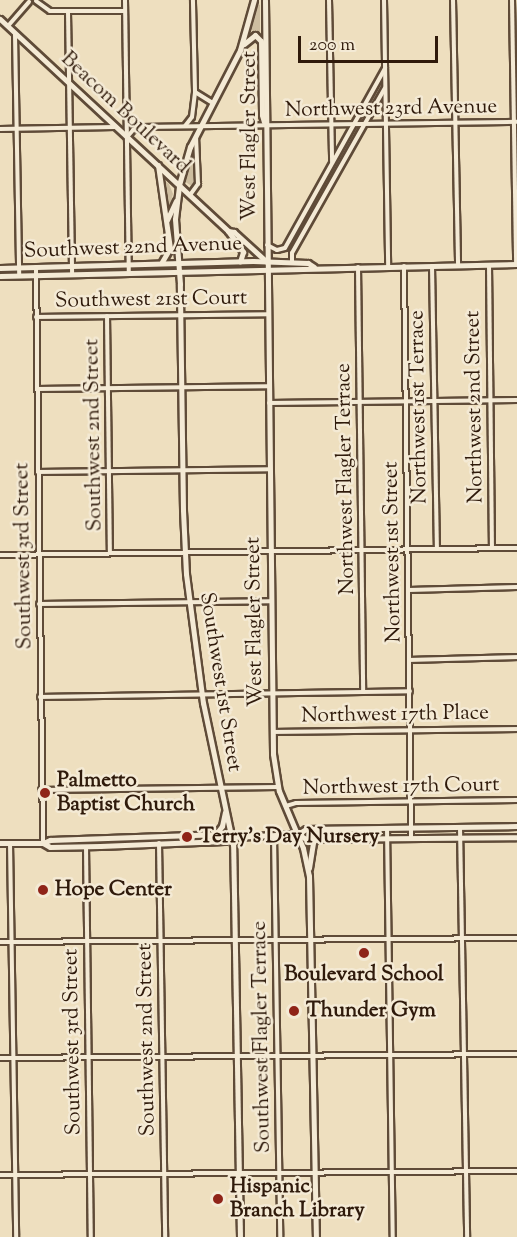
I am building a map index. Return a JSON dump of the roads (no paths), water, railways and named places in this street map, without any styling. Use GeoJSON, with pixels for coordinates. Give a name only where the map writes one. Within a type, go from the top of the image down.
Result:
{"type":"FeatureCollection","features":[{"type":"Feature","properties":{"kind":"main road","name":"Southwest 1st Street"},"geometry":{"type":"LineString","coordinates":[[240,1237],[232,837],[202,696],[185,552],[179,262],[175,225],[179,185],[195,133],[240,50],[254,0]]}},
{"type":"Feature","properties":{"kind":"main road","name":"West Flagler Street"},"geometry":{"type":"LineString","coordinates":[[265,0],[273,763],[278,787],[298,834],[309,870],[316,1237]]}},
{"type":"Feature","properties":{"kind":"main road","name":"Beacom Boulevard"},"geometry":{"type":"LineString","coordinates":[[0,19],[228,231],[243,252],[240,261]]}},
{"type":"Feature","properties":{"kind":"main road"},"geometry":{"type":"LineString","coordinates":[[240,50],[252,36],[260,38],[261,115],[266,125]]}},
{"type":"Feature","properties":{"kind":"main road"},"geometry":{"type":"LineString","coordinates":[[158,165],[169,251],[162,262]]}},
{"type":"Feature","properties":{"kind":"main road"},"geometry":{"type":"LineString","coordinates":[[166,222],[177,200]]}},
{"type":"Feature","properties":{"kind":"main road","name":"Beacom Boulevard"},"geometry":{"type":"LineString","coordinates":[[228,231],[234,232],[267,262]]}},
{"type":"Feature","properties":{"kind":"main road","name":"Southwest 22nd Avenue"},"geometry":{"type":"LineString","coordinates":[[0,268],[240,261],[308,263],[314,267],[308,270],[0,276]]}},
{"type":"Feature","properties":{"kind":"main road"},"geometry":{"type":"LineString","coordinates":[[314,267],[517,264]]}},
{"type":"Feature","properties":{"kind":"main road"},"geometry":{"type":"LineString","coordinates":[[216,834],[222,826],[225,808]]}},
{"type":"Feature","properties":{"kind":"main road"},"geometry":{"type":"LineString","coordinates":[[0,843],[216,834],[232,837],[274,836],[298,834],[306,829],[517,826]]}},
{"type":"Feature","properties":{"kind":"main road"},"geometry":{"type":"LineString","coordinates":[[298,834],[306,839],[517,837]]}},
{"type":"Feature","properties":{"kind":"main road"},"geometry":{"type":"LineString","coordinates":[[154,837],[159,843]]}},
{"type":"Feature","properties":{"kind":"main road"},"geometry":{"type":"LineString","coordinates":[[43,843],[50,847],[86,847],[224,841],[232,837]]}},
{"type":"Feature","properties":{"kind":"main road"},"geometry":{"type":"LineString","coordinates":[[309,870],[313,842],[316,839]]}},
{"type":"Feature","properties":{"kind":"main road"},"geometry":{"type":"LineString","coordinates":[[86,847],[93,840]]}},
{"type":"Feature","properties":{"kind":"street"},"geometry":{"type":"LineString","coordinates":[[125,0],[129,273]]}},
{"type":"Feature","properties":{"kind":"street"},"geometry":{"type":"LineString","coordinates":[[185,126],[192,117],[195,91],[193,0]]}},
{"type":"Feature","properties":{"kind":"street"},"geometry":{"type":"LineString","coordinates":[[329,0],[332,163]]}},
{"type":"Feature","properties":{"kind":"street"},"geometry":{"type":"LineString","coordinates":[[384,0],[388,266]]}},
{"type":"Feature","properties":{"kind":"street"},"geometry":{"type":"LineString","coordinates":[[453,0],[458,265]]}},
{"type":"Feature","properties":{"kind":"street"},"geometry":{"type":"LineString","coordinates":[[512,0],[517,264]]}},
{"type":"Feature","properties":{"kind":"street"},"geometry":{"type":"LineString","coordinates":[[8,26],[29,1],[37,1],[47,11],[125,11]]}},
{"type":"Feature","properties":{"kind":"street"},"geometry":{"type":"LineString","coordinates":[[68,12],[72,275]]}},
{"type":"Feature","properties":{"kind":"street"},"geometry":{"type":"LineString","coordinates":[[15,33],[19,276]]}},
{"type":"Feature","properties":{"kind":"street"},"geometry":{"type":"LineString","coordinates":[[266,245],[278,250],[285,248],[352,124],[386,67]]}},
{"type":"Feature","properties":{"kind":"street"},"geometry":{"type":"LineString","coordinates":[[292,263],[292,253],[386,87]]}},
{"type":"Feature","properties":{"kind":"street"},"geometry":{"type":"LineString","coordinates":[[195,91],[198,96],[212,102]]}},
{"type":"Feature","properties":{"kind":"street","name":"Northwest 23rd Avenue"},"geometry":{"type":"LineString","coordinates":[[127,137],[133,130],[142,127],[515,122]]}},
{"type":"Feature","properties":{"kind":"street"},"geometry":{"type":"LineString","coordinates":[[0,129],[116,127]]}},
{"type":"Feature","properties":{"kind":"street","name":"Southwest 1st Street"},"geometry":{"type":"LineString","coordinates":[[190,195],[198,182],[198,141],[195,133]]}},
{"type":"Feature","properties":{"kind":"street","name":"Northwest 2nd Street"},"geometry":{"type":"LineString","coordinates":[[489,265],[492,548]]}},
{"type":"Feature","properties":{"kind":"street","name":"Northwest Flagler Terrace"},"geometry":{"type":"LineString","coordinates":[[358,266],[363,692]]}},
{"type":"Feature","properties":{"kind":"street","name":"Northwest 1st Street"},"geometry":{"type":"LineString","coordinates":[[404,266],[411,838]]}},
{"type":"Feature","properties":{"kind":"street","name":"Northwest 1st Terrace"},"geometry":{"type":"LineString","coordinates":[[432,266],[437,549]]}},
{"type":"Feature","properties":{"kind":"street","name":"Southwest 3rd Street"},"geometry":{"type":"LineString","coordinates":[[36,267],[43,843]]}},
{"type":"Feature","properties":{"kind":"street","name":"Southwest 21st Court"},"geometry":{"type":"LineString","coordinates":[[36,317],[267,314]]}},
{"type":"Feature","properties":{"kind":"street","name":"Southwest 2nd Street"},"geometry":{"type":"LineString","coordinates":[[107,316],[110,554]]}},
{"type":"Feature","properties":{"kind":"street"},"geometry":{"type":"LineString","coordinates":[[37,389],[268,386]]}},
{"type":"Feature","properties":{"kind":"street"},"geometry":{"type":"LineString","coordinates":[[268,403],[517,400]]}},
{"type":"Feature","properties":{"kind":"street"},"geometry":{"type":"LineString","coordinates":[[38,472],[269,469]]}},
{"type":"Feature","properties":{"kind":"street"},"geometry":{"type":"LineString","coordinates":[[0,555],[517,548]]}},
{"type":"Feature","properties":{"kind":"street"},"geometry":{"type":"LineString","coordinates":[[409,590],[517,587]]}},
{"type":"Feature","properties":{"kind":"street"},"geometry":{"type":"LineString","coordinates":[[39,604],[271,601]]}},
{"type":"Feature","properties":{"kind":"street"},"geometry":{"type":"LineString","coordinates":[[410,660],[517,657]]}},
{"type":"Feature","properties":{"kind":"street"},"geometry":{"type":"LineString","coordinates":[[40,697],[410,692]]}},
{"type":"Feature","properties":{"kind":"street","name":"Northwest 17th Place"},"geometry":{"type":"LineString","coordinates":[[272,732],[517,729]]}},
{"type":"Feature","properties":{"kind":"street"},"geometry":{"type":"LineString","coordinates":[[41,790],[278,787]]}},
{"type":"Feature","properties":{"kind":"street","name":"Northwest 17th Court"},"geometry":{"type":"LineString","coordinates":[[285,806],[296,803],[517,800]]}},
{"type":"Feature","properties":{"kind":"street"},"geometry":{"type":"LineString","coordinates":[[460,826],[467,1237]]}},
{"type":"Feature","properties":{"kind":"street"},"geometry":{"type":"LineString","coordinates":[[387,827],[393,1237]]}},
{"type":"Feature","properties":{"kind":"street","name":"Southwest Flagler Terrace"},"geometry":{"type":"LineString","coordinates":[[274,836],[280,1237]]}},
{"type":"Feature","properties":{"kind":"street"},"geometry":{"type":"LineString","coordinates":[[10,843],[16,1237]]}},
{"type":"Feature","properties":{"kind":"street","name":"Southwest 2nd Street"},"geometry":{"type":"LineString","coordinates":[[159,843],[165,1237]]}},
{"type":"Feature","properties":{"kind":"street","name":"Southwest 3rd Street"},"geometry":{"type":"LineString","coordinates":[[86,847],[91,1237]]}},
{"type":"Feature","properties":{"kind":"street"},"geometry":{"type":"LineString","coordinates":[[0,942],[517,938]]}},
{"type":"Feature","properties":{"kind":"street"},"geometry":{"type":"LineString","coordinates":[[0,1058],[517,1054]]}},
{"type":"Feature","properties":{"kind":"street"},"geometry":{"type":"LineString","coordinates":[[0,1175],[517,1171]]}},
{"type":"Feature","properties":{"kind":"place","name":"Palmetto Baptist Church"},"geometry":{"type":"Point","coordinates":[45,793]}},
{"type":"Feature","properties":{"kind":"place","name":"Terry's Day Nursery"},"geometry":{"type":"Point","coordinates":[187,837]}},
{"type":"Feature","properties":{"kind":"place","name":"Hope Center"},"geometry":{"type":"Point","coordinates":[43,890]}},
{"type":"Feature","properties":{"kind":"place","name":"Boulevard School"},"geometry":{"type":"Point","coordinates":[364,953]}},
{"type":"Feature","properties":{"kind":"place","name":"Thunder Gym"},"geometry":{"type":"Point","coordinates":[294,1011]}},
{"type":"Feature","properties":{"kind":"place","name":"Hispanic Branch Library"},"geometry":{"type":"Point","coordinates":[218,1199]}}]}
